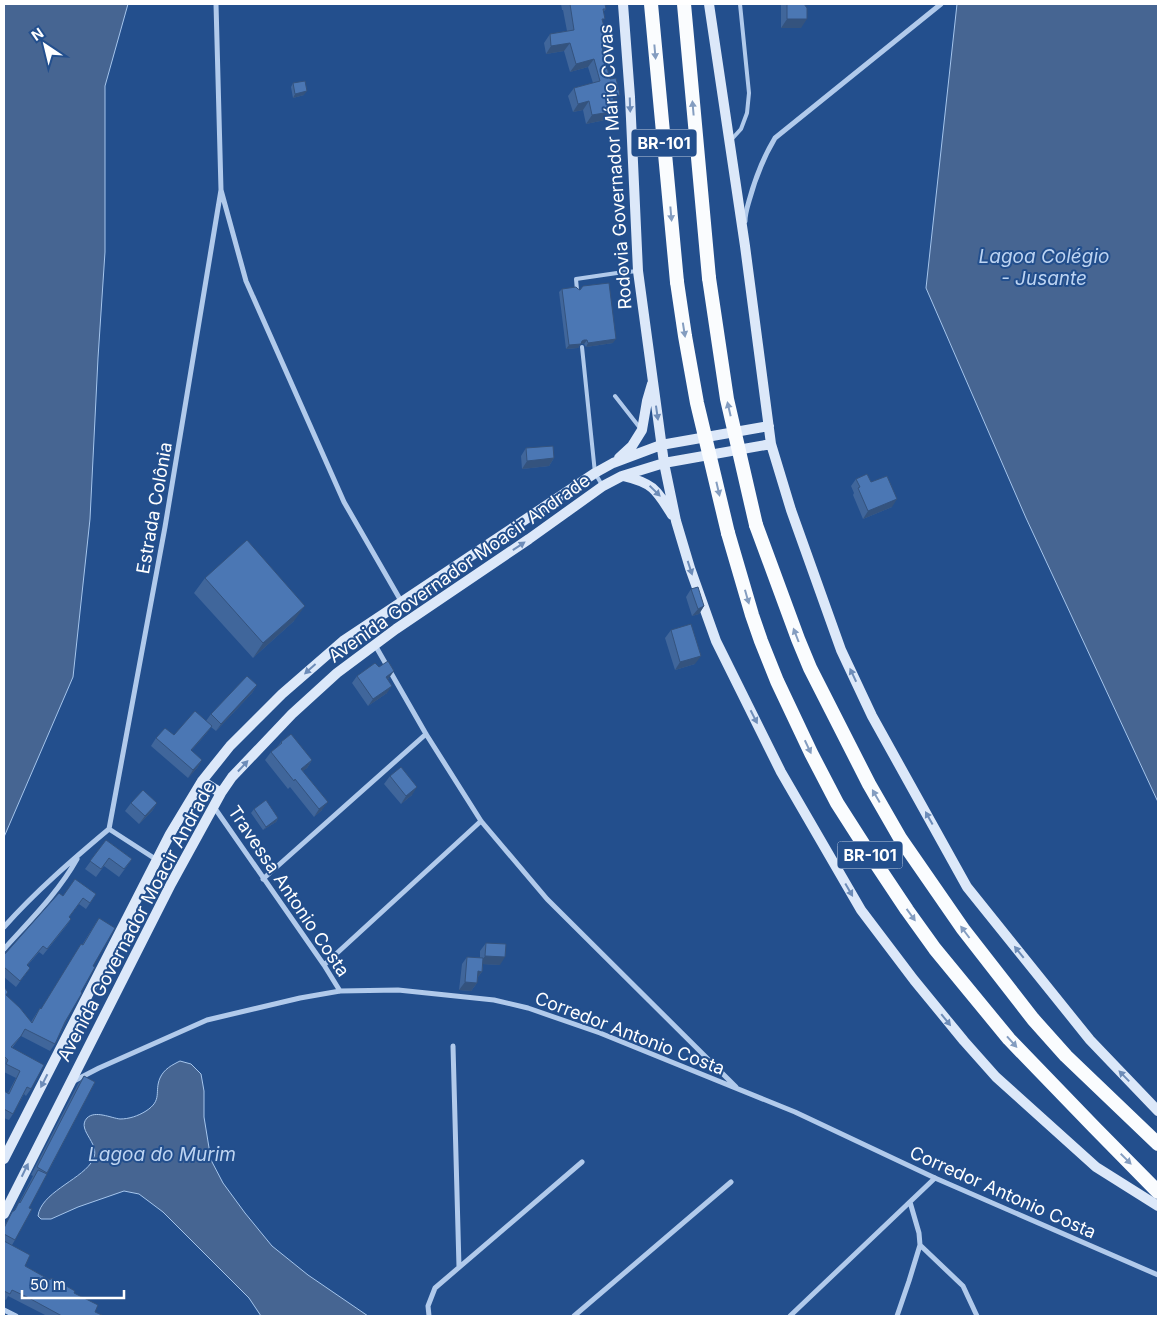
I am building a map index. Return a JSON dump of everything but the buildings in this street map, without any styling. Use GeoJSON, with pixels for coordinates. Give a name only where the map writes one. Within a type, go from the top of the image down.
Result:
{"type":"FeatureCollection","features":[{"type":"Feature","properties":{"kind":"highway","name":"BR-101"},"geometry":{"type":"LineString","coordinates":[[651,4],[677,282],[697,403],[728,533],[761,642],[778,682],[837,803],[874,861],[935,949],[1009,1039],[1158,1192]]}},
{"type":"Feature","properties":{"kind":"highway","name":"BR-101"},"geometry":{"type":"LineString","coordinates":[[684,4],[709,278],[727,399],[756,525],[810,668],[869,784],[900,838],[963,929],[1033,1019],[1066,1056],[1158,1144]]}},
{"type":"Feature","properties":{"kind":"main road","name":"Rodovia Governador Mário Covas"},"geometry":{"type":"LineString","coordinates":[[623,4],[630,97],[638,271],[661,445],[676,521],[690,568],[716,641],[782,772],[861,910],[914,980],[996,1077],[1096,1168],[1158,1206]]}},
{"type":"Feature","properties":{"kind":"main road"},"geometry":{"type":"LineString","coordinates":[[709,4],[745,246],[770,444],[790,510],[841,650],[872,716],[967,887],[1090,1040],[1158,1111]]}},
{"type":"Feature","properties":{"kind":"main road"},"geometry":{"type":"LineString","coordinates":[[613,463],[632,446],[642,430],[647,400],[653,381]]}},
{"type":"Feature","properties":{"kind":"main road","name":"Avenida Governador Moacir Andrade"},"geometry":{"type":"LineString","coordinates":[[4,1159],[170,834],[202,781],[230,746],[282,694],[343,641],[595,473],[613,463],[661,445],[769,426]]}},
{"type":"Feature","properties":{"kind":"main road","name":"Avenida Governador Moacir Andrade"},"geometry":{"type":"LineString","coordinates":[[4,1214],[171,884],[222,793],[232,777],[292,714],[338,673],[396,629],[530,539],[603,486],[622,476],[664,463],[770,444]]}},
{"type":"Feature","properties":{"kind":"main road"},"geometry":{"type":"LineString","coordinates":[[622,476],[647,483],[656,491],[676,521]]}},
{"type":"Feature","properties":{"kind":"main road"},"geometry":{"type":"LineString","coordinates":[[202,781],[222,793]]}},
{"type":"Feature","properties":{"kind":"street"},"geometry":{"type":"LineString","coordinates":[[216,4],[220,190],[246,281],[344,502],[401,602]]}},
{"type":"Feature","properties":{"kind":"street"},"geometry":{"type":"LineString","coordinates":[[745,246],[745,216],[751,192],[764,157],[775,138],[941,4]]}},
{"type":"Feature","properties":{"kind":"street","name":"Estrada Colônia"},"geometry":{"type":"LineString","coordinates":[[109,830],[165,527],[220,190]]}},
{"type":"Feature","properties":{"kind":"street"},"geometry":{"type":"LineString","coordinates":[[375,645],[426,734],[481,821],[547,899],[738,1089]]}},
{"type":"Feature","properties":{"kind":"street"},"geometry":{"type":"LineString","coordinates":[[264,879],[426,734]]}},
{"type":"Feature","properties":{"kind":"street","name":"Travessa Antonio Costa"},"geometry":{"type":"LineString","coordinates":[[214,807],[324,964],[340,991]]}},
{"type":"Feature","properties":{"kind":"street"},"geometry":{"type":"LineString","coordinates":[[324,964],[481,821]]}},
{"type":"Feature","properties":{"kind":"street"},"geometry":{"type":"LineString","coordinates":[[4,927],[32,896],[109,830],[157,860]]}},
{"type":"Feature","properties":{"kind":"street"},"geometry":{"type":"LineString","coordinates":[[4,949],[44,905],[66,877],[79,854]]}},
{"type":"Feature","properties":{"kind":"street","name":"Corredor Antonio Costa"},"geometry":{"type":"LineString","coordinates":[[69,1083],[207,1020],[300,998],[340,991],[398,990],[494,1000],[558,1017],[738,1089],[812,1120],[935,1178],[1158,1275]]}},
{"type":"Feature","properties":{"kind":"street"},"geometry":{"type":"LineString","coordinates":[[453,1046],[459,1267]]}},
{"type":"Feature","properties":{"kind":"street"},"geometry":{"type":"LineString","coordinates":[[429,1316],[428,1306],[435,1288],[582,1162]]}},
{"type":"Feature","properties":{"kind":"street"},"geometry":{"type":"LineString","coordinates":[[790,1316],[935,1178]]}},
{"type":"Feature","properties":{"kind":"street"},"geometry":{"type":"LineString","coordinates":[[574,1316],[731,1182]]}},
{"type":"Feature","properties":{"kind":"street"},"geometry":{"type":"LineString","coordinates":[[896,1316],[920,1245],[919,1233],[910,1202]]}},
{"type":"Feature","properties":{"kind":"street"},"geometry":{"type":"LineString","coordinates":[[920,1245],[963,1286],[977,1316]]}},
{"type":"Feature","properties":{"kind":"street"},"geometry":{"type":"LineString","coordinates":[[4,1310],[16,1316]]}},
{"type":"Feature","properties":{"kind":"lane"},"geometry":{"type":"LineString","coordinates":[[729,142],[740,129],[747,113],[749,93],[740,4]]}},
{"type":"Feature","properties":{"kind":"lane"},"geometry":{"type":"LineString","coordinates":[[578,290],[576,279],[617,272],[638,271]]}},
{"type":"Feature","properties":{"kind":"lane"},"geometry":{"type":"LineString","coordinates":[[582,347],[595,473],[603,486]]}},
{"type":"Feature","properties":{"kind":"lane"},"geometry":{"type":"LineString","coordinates":[[615,396],[642,430]]}},
{"type":"Feature","properties":{"kind":"water"},"geometry":{"type":"Polygon","coordinates":[[[4,4],[128,4],[105,86],[105,252],[90,519],[73,677],[4,837],[4,4]]]}},
{"type":"Feature","properties":{"kind":"water","name":"Lagoa Colégio - Jusante"},"geometry":{"type":"Polygon","coordinates":[[[957,4],[1158,4],[1158,802],[1026,518],[926,288],[957,4]]]}},
{"type":"Feature","properties":{"kind":"water","name":"Lagoa do Murim"},"geometry":{"type":"Polygon","coordinates":[[[180,1061],[191,1064],[201,1074],[204,1091],[204,1117],[211,1160],[223,1183],[245,1213],[272,1246],[308,1275],[368,1316],[261,1316],[249,1298],[163,1212],[139,1194],[124,1191],[78,1207],[51,1219],[41,1219],[38,1216],[41,1208],[53,1194],[78,1176],[91,1163],[95,1150],[85,1128],[84,1123],[87,1118],[99,1115],[123,1119],[146,1111],[155,1103],[158,1083],[164,1072],[180,1061]]]}}]}
